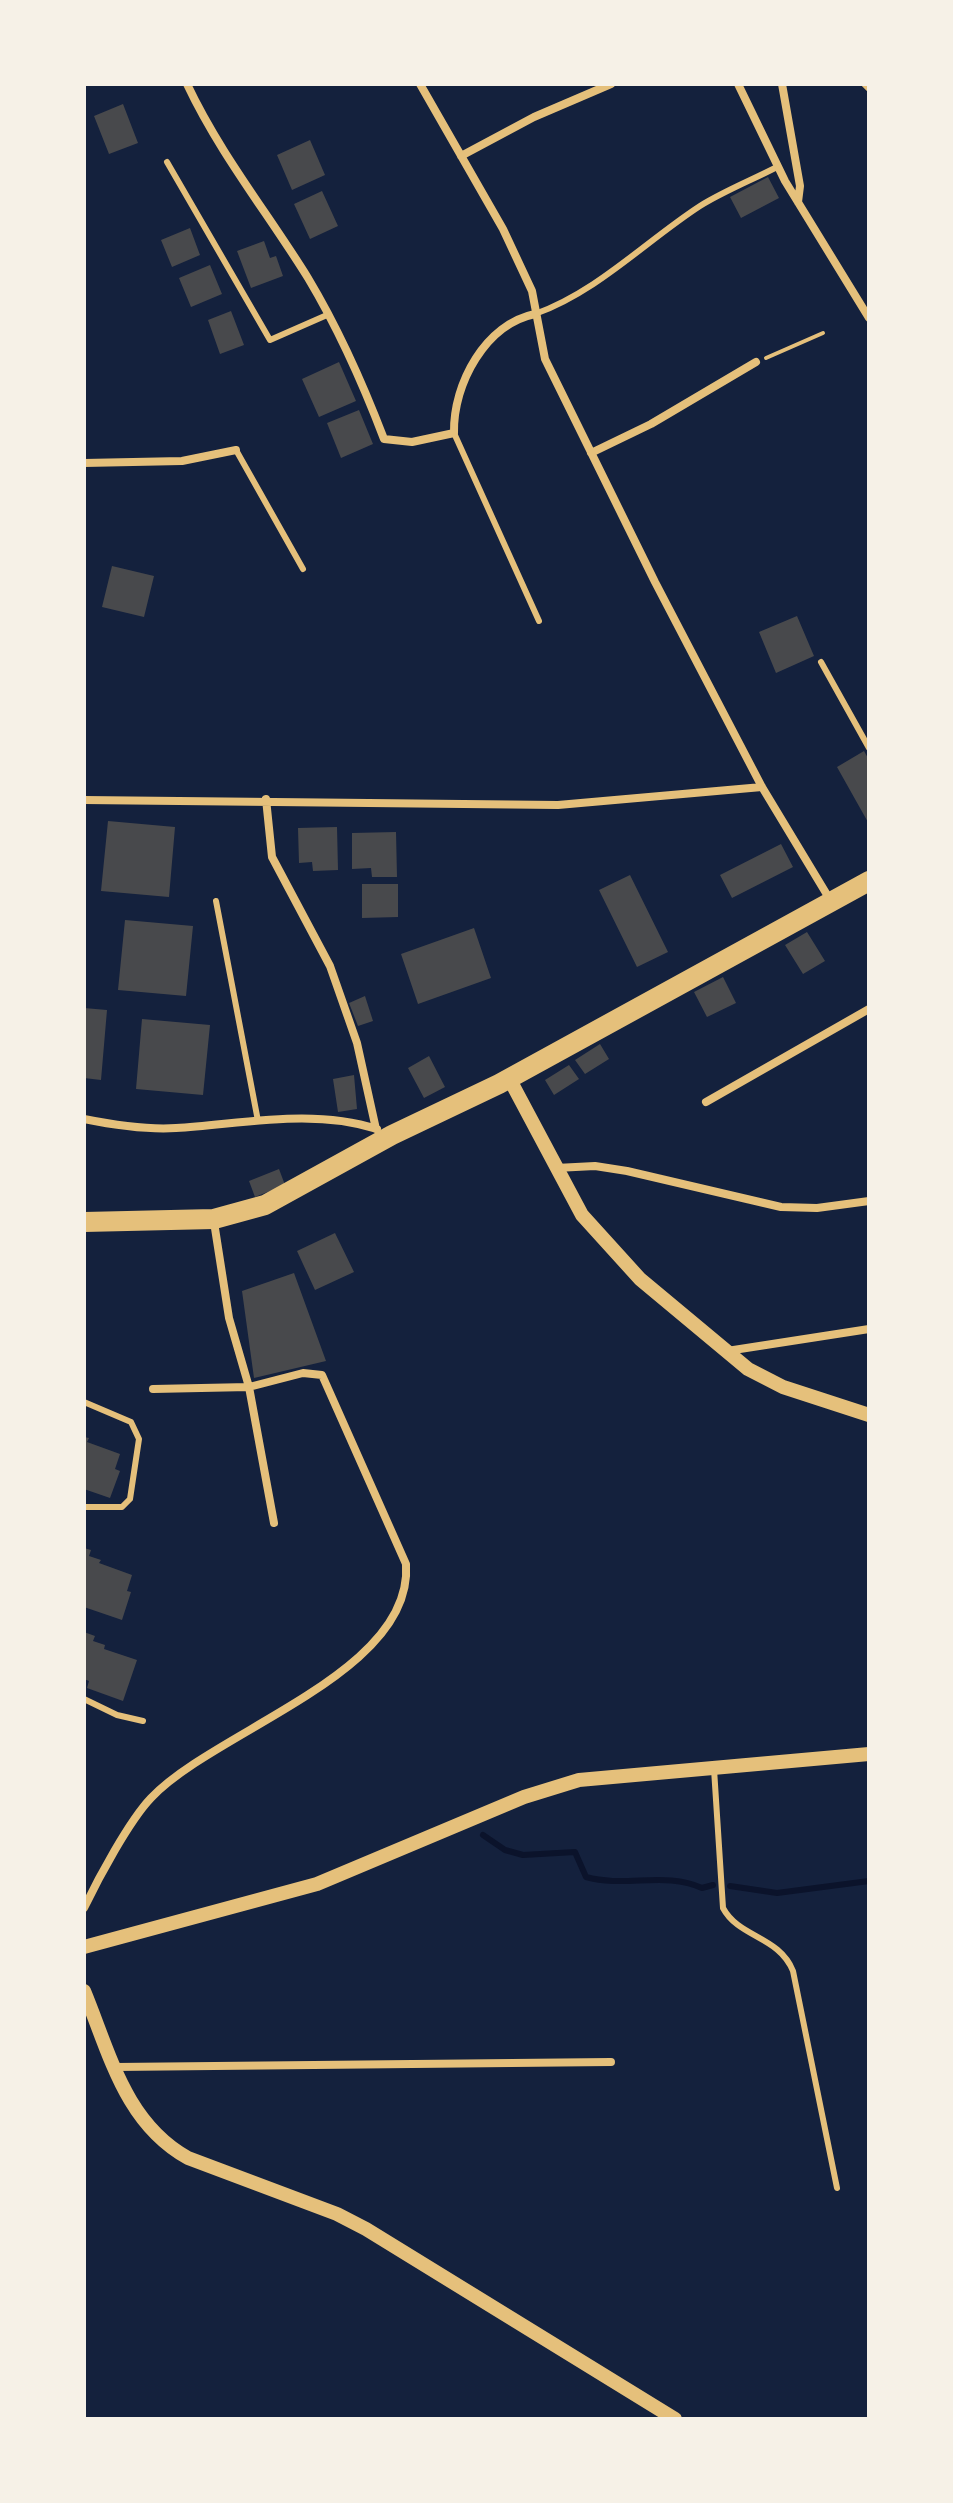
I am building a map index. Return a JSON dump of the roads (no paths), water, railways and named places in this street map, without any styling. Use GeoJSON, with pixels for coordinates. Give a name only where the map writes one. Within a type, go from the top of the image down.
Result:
{"type":"FeatureCollection","features":[{"type":"Feature","properties":{"kind":"main road"},"geometry":{"type":"LineString","coordinates":[[84,1222],[214,1219],[265,1205],[384,1132],[509,1078],[832,904],[869,881]]}},
{"type":"Feature","properties":{"kind":"street"},"geometry":{"type":"LineString","coordinates":[[187,84],[224,155],[309,280],[365,391],[384,439],[412,442],[454,433],[456,411],[467,374],[492,337],[513,319],[535,314]]}},
{"type":"Feature","properties":{"kind":"street"},"geometry":{"type":"LineString","coordinates":[[420,84],[509,241],[532,291],[545,359],[591,453],[762,787],[832,904]]}},
{"type":"Feature","properties":{"kind":"street"},"geometry":{"type":"LineString","coordinates":[[461,156],[534,117],[611,84]]}},
{"type":"Feature","properties":{"kind":"street"},"geometry":{"type":"LineString","coordinates":[[738,84],[777,167],[869,318]]}},
{"type":"Feature","properties":{"kind":"street"},"geometry":{"type":"LineString","coordinates":[[782,84],[800,186],[798,202]]}},
{"type":"Feature","properties":{"kind":"street"},"geometry":{"type":"LineString","coordinates":[[591,453],[651,424],[756,362]]}},
{"type":"Feature","properties":{"kind":"street"},"geometry":{"type":"LineString","coordinates":[[84,463],[182,461],[236,450]]}},
{"type":"Feature","properties":{"kind":"street"},"geometry":{"type":"LineString","coordinates":[[84,800],[266,799],[558,805],[762,787]]}},
{"type":"Feature","properties":{"kind":"street"},"geometry":{"type":"LineString","coordinates":[[266,799],[272,857],[330,966],[384,1132]]}},
{"type":"Feature","properties":{"kind":"street"},"geometry":{"type":"LineString","coordinates":[[706,1102],[869,1009]]}},
{"type":"Feature","properties":{"kind":"street"},"geometry":{"type":"LineString","coordinates":[[509,1078],[582,1215],[603,1241],[725,1351],[783,1387],[869,1415]]}},
{"type":"Feature","properties":{"kind":"street"},"geometry":{"type":"LineString","coordinates":[[84,1119],[117,1125],[172,1128],[258,1121],[354,1122],[384,1132]]}},
{"type":"Feature","properties":{"kind":"street"},"geometry":{"type":"LineString","coordinates":[[556,1168],[595,1166],[627,1171],[781,1207],[817,1208],[869,1201]]}},
{"type":"Feature","properties":{"kind":"street"},"geometry":{"type":"LineString","coordinates":[[214,1219],[229,1318],[249,1387],[274,1523]]}},
{"type":"Feature","properties":{"kind":"street"},"geometry":{"type":"LineString","coordinates":[[725,1351],[869,1329]]}},
{"type":"Feature","properties":{"kind":"street"},"geometry":{"type":"LineString","coordinates":[[84,1908],[150,1799],[345,1668],[385,1631],[404,1599],[406,1564],[322,1375],[303,1373],[249,1387],[153,1389]]}},
{"type":"Feature","properties":{"kind":"street"},"geometry":{"type":"LineString","coordinates":[[84,1947],[317,1884],[552,1788],[614,1775],[869,1754]]}},
{"type":"Feature","properties":{"kind":"street"},"geometry":{"type":"LineString","coordinates":[[84,1991],[134,2109],[149,2130],[167,2146],[188,2158],[337,2214],[366,2229],[675,2419]]}},
{"type":"Feature","properties":{"kind":"street"},"geometry":{"type":"LineString","coordinates":[[115,2067],[611,2062]]}},
{"type":"Feature","properties":{"kind":"lane"},"geometry":{"type":"LineString","coordinates":[[864,84],[869,89]]}},
{"type":"Feature","properties":{"kind":"lane"},"geometry":{"type":"LineString","coordinates":[[167,162],[270,340],[327,315]]}},
{"type":"Feature","properties":{"kind":"lane"},"geometry":{"type":"LineString","coordinates":[[535,314],[555,307],[621,264],[700,206],[777,167]]}},
{"type":"Feature","properties":{"kind":"lane"},"geometry":{"type":"LineString","coordinates":[[454,433],[539,621]]}},
{"type":"Feature","properties":{"kind":"lane"},"geometry":{"type":"LineString","coordinates":[[236,450],[303,569]]}},
{"type":"Feature","properties":{"kind":"lane"},"geometry":{"type":"LineString","coordinates":[[821,662],[869,748]]}},
{"type":"Feature","properties":{"kind":"lane"},"geometry":{"type":"LineString","coordinates":[[216,901],[258,1121]]}},
{"type":"Feature","properties":{"kind":"lane"},"geometry":{"type":"LineString","coordinates":[[84,1402],[131,1422],[139,1439],[130,1499],[122,1507],[84,1507]]}},
{"type":"Feature","properties":{"kind":"lane"},"geometry":{"type":"LineString","coordinates":[[84,1699],[117,1715],[143,1721]]}},
{"type":"Feature","properties":{"kind":"lane"},"geometry":{"type":"LineString","coordinates":[[714,1766],[723,1908],[734,1922],[782,1951],[793,1971],[837,2188]]}},
{"type":"Feature","properties":{"kind":"waterway"},"geometry":{"type":"LineString","coordinates":[[483,1835],[505,1850],[523,1855],[575,1852],[586,1877],[616,1881],[674,1881],[702,1888],[713,1885]]}},
{"type":"Feature","properties":{"kind":"waterway"},"geometry":{"type":"LineString","coordinates":[[730,1886],[777,1893],[869,1881]]}}]}
